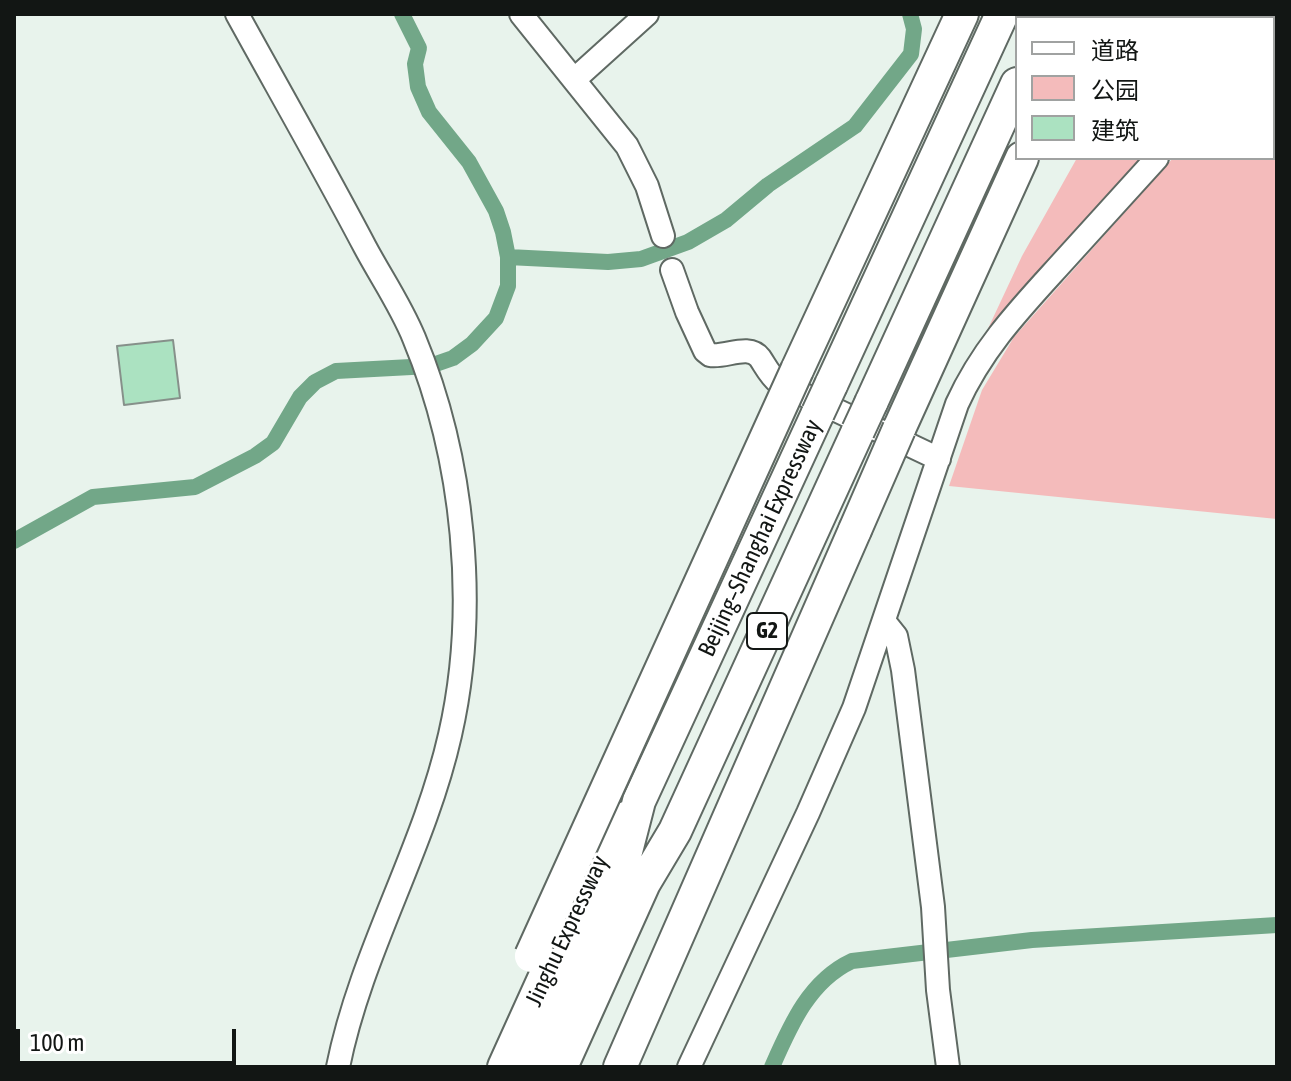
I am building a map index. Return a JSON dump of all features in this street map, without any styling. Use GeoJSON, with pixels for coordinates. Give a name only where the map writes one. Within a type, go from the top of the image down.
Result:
{"type":"FeatureCollection","features":[{"type":"Feature","properties":{"kind":"highway"},"geometry":{"type":"LineString","coordinates":[[481,1067],[962,14]]}},
{"type":"Feature","properties":{"kind":"highway","name":"Beijing–Shanghai Expressway"},"geometry":{"type":"LineString","coordinates":[[531,1067],[623,863],[639,801],[1002,14]]}},
{"type":"Feature","properties":{"kind":"highway","name":"Beijing–Shanghai Expressway"},"geometry":{"type":"LineString","coordinates":[[561,1067],[644,883],[675,831],[1015,88]]}},
{"type":"Feature","properties":{"kind":"highway"},"geometry":{"type":"LineString","coordinates":[[620,1067],[899,429],[1021,160]]}},
{"type":"Feature","properties":{"kind":"highway","name":"Jinghu Expressway"},"geometry":{"type":"LineString","coordinates":[[504,1067],[601,853],[639,801]]}},
{"type":"Feature","properties":{"kind":"highway","name":"G2"},"geometry":{"type":"LineString","coordinates":[[582,1067],[662,892],[675,831]]}},
{"type":"Feature","properties":{"kind":"street"},"geometry":{"type":"LineString","coordinates":[[237,14],[401,310],[438,407],[459,507],[464,626],[459,686],[450,736],[414,849],[364,972],[345,1032],[338,1067]]}},
{"type":"Feature","properties":{"kind":"street"},"geometry":{"type":"LineString","coordinates":[[521,14],[575,79],[637,163],[663,236]]}},
{"type":"Feature","properties":{"kind":"street"},"geometry":{"type":"LineString","coordinates":[[575,79],[647,14]]}},
{"type":"Feature","properties":{"kind":"street"},"geometry":{"type":"LineString","coordinates":[[689,1067],[854,708],[962,394],[989,346],[1155,160]]}},
{"type":"Feature","properties":{"kind":"street"},"geometry":{"type":"LineString","coordinates":[[672,270],[696,332],[710,355],[753,352],[779,383],[939,459]]}},
{"type":"Feature","properties":{"kind":"street"},"geometry":{"type":"LineString","coordinates":[[884,621],[896,636],[903,670],[933,907],[938,990],[948,1067]]}},
{"type":"Feature","properties":{"kind":"green space"},"geometry":{"type":"Polygon","coordinates":[[[1277,14],[1277,33],[1275,16],[1186,16],[1277,14]]]}},
{"type":"Feature","properties":{"kind":"green space"},"geometry":{"type":"Polygon","coordinates":[[[1275,62],[1277,519],[949,486],[982,390],[1014,337],[1171,160],[1275,160],[1275,62]]]}},
{"type":"Feature","properties":{"kind":"green space"},"geometry":{"type":"Polygon","coordinates":[[[1076,160],[1140,160],[985,335],[1022,256],[1076,160]]]}},
{"type":"Feature","properties":{"kind":"building"},"geometry":{"type":"Polygon","coordinates":[[[173,340],[180,398],[124,405],[117,346],[173,340]]]}},
{"type":"Feature","properties":{"kind":"waterway"},"geometry":{"type":"LineString","coordinates":[[14,541],[93,497],[195,487],[255,456],[273,443],[300,397],[315,382],[336,371],[430,366],[453,358],[472,344],[496,318],[508,286],[508,257],[503,232],[496,211],[469,162],[429,112],[418,87],[415,64],[419,48],[402,14]]}},
{"type":"Feature","properties":{"kind":"waterway"},"geometry":{"type":"LineString","coordinates":[[508,257],[608,262],[641,259],[688,242],[726,220],[768,185],[855,126],[911,54],[914,29],[910,14]]}},
{"type":"Feature","properties":{"kind":"waterway"},"geometry":{"type":"LineString","coordinates":[[772,1067],[803,1006],[824,980],[852,961],[1032,940],[1277,925]]}}]}
